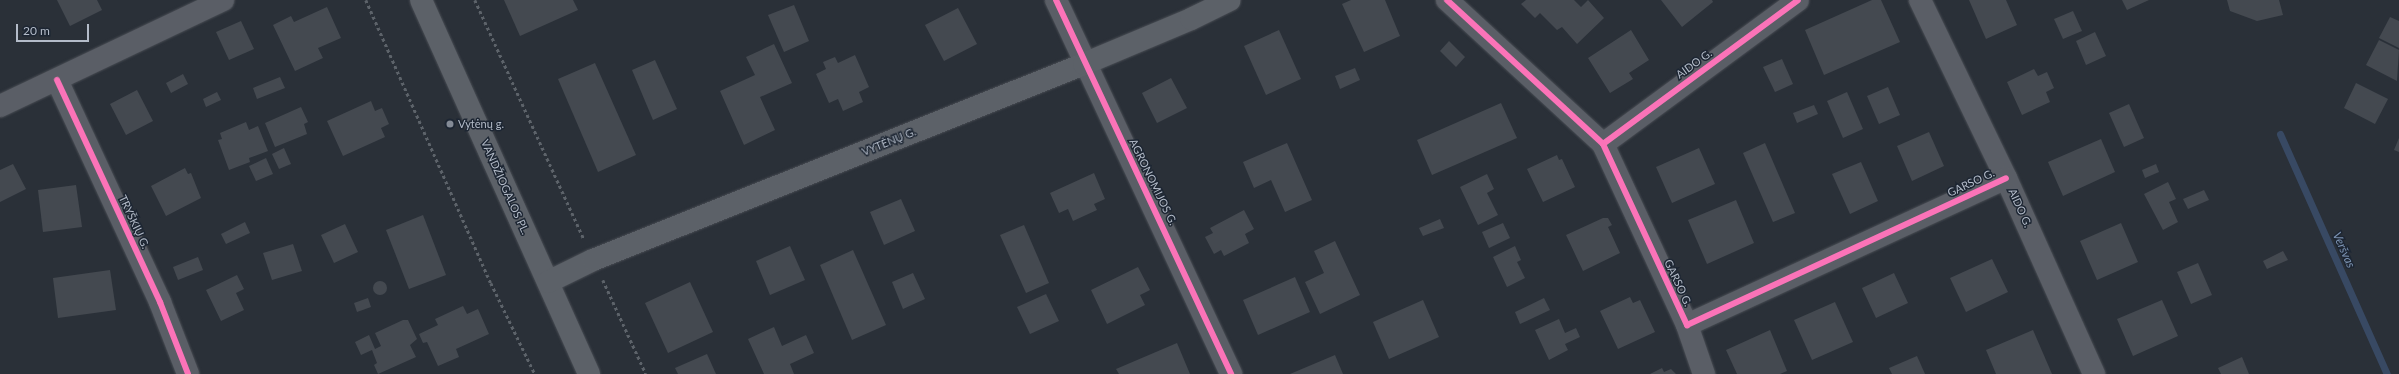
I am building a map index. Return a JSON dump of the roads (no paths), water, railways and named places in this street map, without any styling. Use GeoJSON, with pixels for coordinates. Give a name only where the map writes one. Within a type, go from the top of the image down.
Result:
{"type":"FeatureCollection","features":[{"type":"Feature","properties":{"kind":"main road","name":"VANDŽIOGALOS PL."},"geometry":{"type":"LineString","coordinates":[[421,0],[589,374]]}},
{"type":"Feature","properties":{"kind":"main road","name":"VYTĖNŲ G."},"geometry":{"type":"LineString","coordinates":[[548,282],[593,260],[1084,64],[1191,19],[1230,0]]}},
{"type":"Feature","properties":{"kind":"street"},"geometry":{"type":"LineString","coordinates":[[0,106],[223,0]]}},
{"type":"Feature","properties":{"kind":"street","name":"AGRONOMIJOS G."},"geometry":{"type":"LineString","coordinates":[[1056,0],[1084,64],[1173,246],[1231,374]]}},
{"type":"Feature","properties":{"kind":"street","name":"GARSO G."},"geometry":{"type":"LineString","coordinates":[[1447,0],[1603,144],[1687,325],[2006,178]]}},
{"type":"Feature","properties":{"kind":"street","name":"AIDO G."},"geometry":{"type":"LineString","coordinates":[[1603,144],[1798,0]]}},
{"type":"Feature","properties":{"kind":"street","name":"AIDO G."},"geometry":{"type":"LineString","coordinates":[[1920,0],[2006,178],[2094,374]]}},
{"type":"Feature","properties":{"kind":"street","name":"TRYŠKIŲ G."},"geometry":{"type":"LineString","coordinates":[[57,80],[160,302],[188,374]]}},
{"type":"Feature","properties":{"kind":"street"},"geometry":{"type":"LineString","coordinates":[[1687,325],[1704,374]]}},
{"type":"Feature","properties":{"kind":"waterway","name":"Veršvas"},"geometry":{"type":"LineString","coordinates":[[2280,134],[2387,374]]}},
{"type":"Feature","properties":{"kind":"place","name":"Vytėnų g."},"geometry":{"type":"Point","coordinates":[450,124]}}]}
